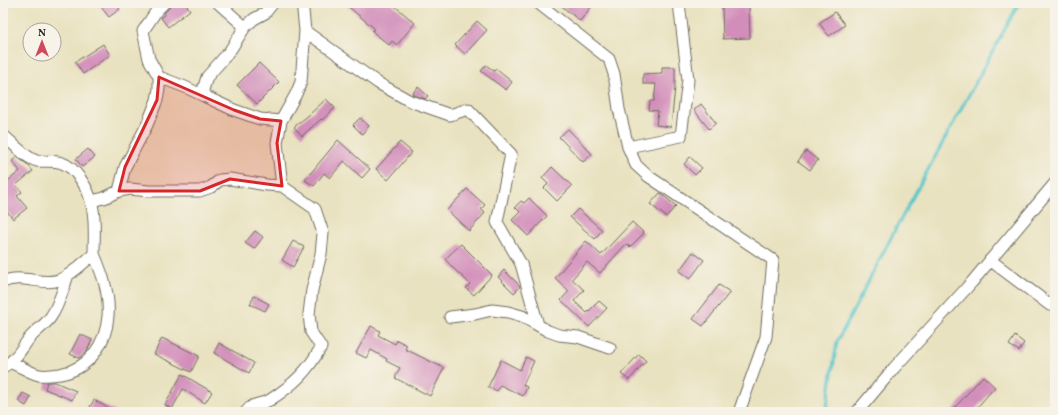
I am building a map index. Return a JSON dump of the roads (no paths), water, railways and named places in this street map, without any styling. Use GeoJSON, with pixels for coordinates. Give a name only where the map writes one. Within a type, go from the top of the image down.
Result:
{"type":"FeatureCollection","features":[{"type":"Feature","properties":{"kind":"street"},"geometry":{"type":"LineString","coordinates":[[164,3],[157,10],[143,31],[149,59],[160,77],[234,110],[260,119],[281,121]]}},
{"type":"Feature","properties":{"kind":"street"},"geometry":{"type":"LineString","coordinates":[[218,3],[245,27]]}},
{"type":"Feature","properties":{"kind":"street"},"geometry":{"type":"LineString","coordinates":[[185,87],[207,77],[229,52],[245,27],[254,19],[265,13],[273,3]]}},
{"type":"Feature","properties":{"kind":"street"},"geometry":{"type":"LineString","coordinates":[[282,186],[277,143],[281,121],[301,82],[305,30],[303,11],[304,3]]}},
{"type":"Feature","properties":{"kind":"street"},"geometry":{"type":"LineString","coordinates":[[538,3],[609,59],[614,74],[619,109],[628,147],[636,165],[648,176],[773,260],[766,337],[739,412]]}},
{"type":"Feature","properties":{"kind":"street"},"geometry":{"type":"LineString","coordinates":[[628,147],[681,136],[688,80],[679,3]]}},
{"type":"Feature","properties":{"kind":"street"},"geometry":{"type":"LineString","coordinates":[[305,30],[378,83],[410,101],[450,115],[468,110],[511,154],[498,222],[522,264],[538,325]]}},
{"type":"Feature","properties":{"kind":"street"},"geometry":{"type":"LineString","coordinates":[[119,191],[125,167],[137,145],[157,100],[160,77]]}},
{"type":"Feature","properties":{"kind":"street"},"geometry":{"type":"LineString","coordinates":[[204,96],[203,90],[207,77]]}},
{"type":"Feature","properties":{"kind":"street"},"geometry":{"type":"LineString","coordinates":[[3,135],[27,156],[36,161],[62,163],[70,166],[82,181],[92,201],[94,216],[94,254],[104,280],[108,315],[105,335],[96,351],[84,365],[70,372],[54,375],[40,375],[27,371],[18,365],[7,365]]}},
{"type":"Feature","properties":{"kind":"street"},"geometry":{"type":"LineString","coordinates":[[92,201],[104,198],[119,191],[130,189],[149,191],[200,191],[211,187],[220,180],[230,179],[282,186],[315,209],[323,233],[321,254],[312,290],[309,314],[311,332],[321,347],[312,363],[297,380],[268,401],[250,406],[246,412]]}},
{"type":"Feature","properties":{"kind":"street"},"geometry":{"type":"LineString","coordinates":[[857,412],[1055,183]]}},
{"type":"Feature","properties":{"kind":"street"},"geometry":{"type":"LineString","coordinates":[[3,282],[14,278],[49,282],[59,280],[68,275],[94,254]]}},
{"type":"Feature","properties":{"kind":"street"},"geometry":{"type":"LineString","coordinates":[[990,260],[1053,304]]}},
{"type":"Feature","properties":{"kind":"street"},"geometry":{"type":"LineString","coordinates":[[7,365],[20,353],[29,340],[50,318],[60,298],[68,275]]}},
{"type":"Feature","properties":{"kind":"street"},"geometry":{"type":"LineString","coordinates":[[450,317],[492,310],[508,312],[522,316],[548,331],[559,335],[578,337],[610,348]]}},
{"type":"Feature","properties":{"kind":"waterway"},"geometry":{"type":"LineString","coordinates":[[826,412],[837,342],[895,230],[1019,3]]}}]}
